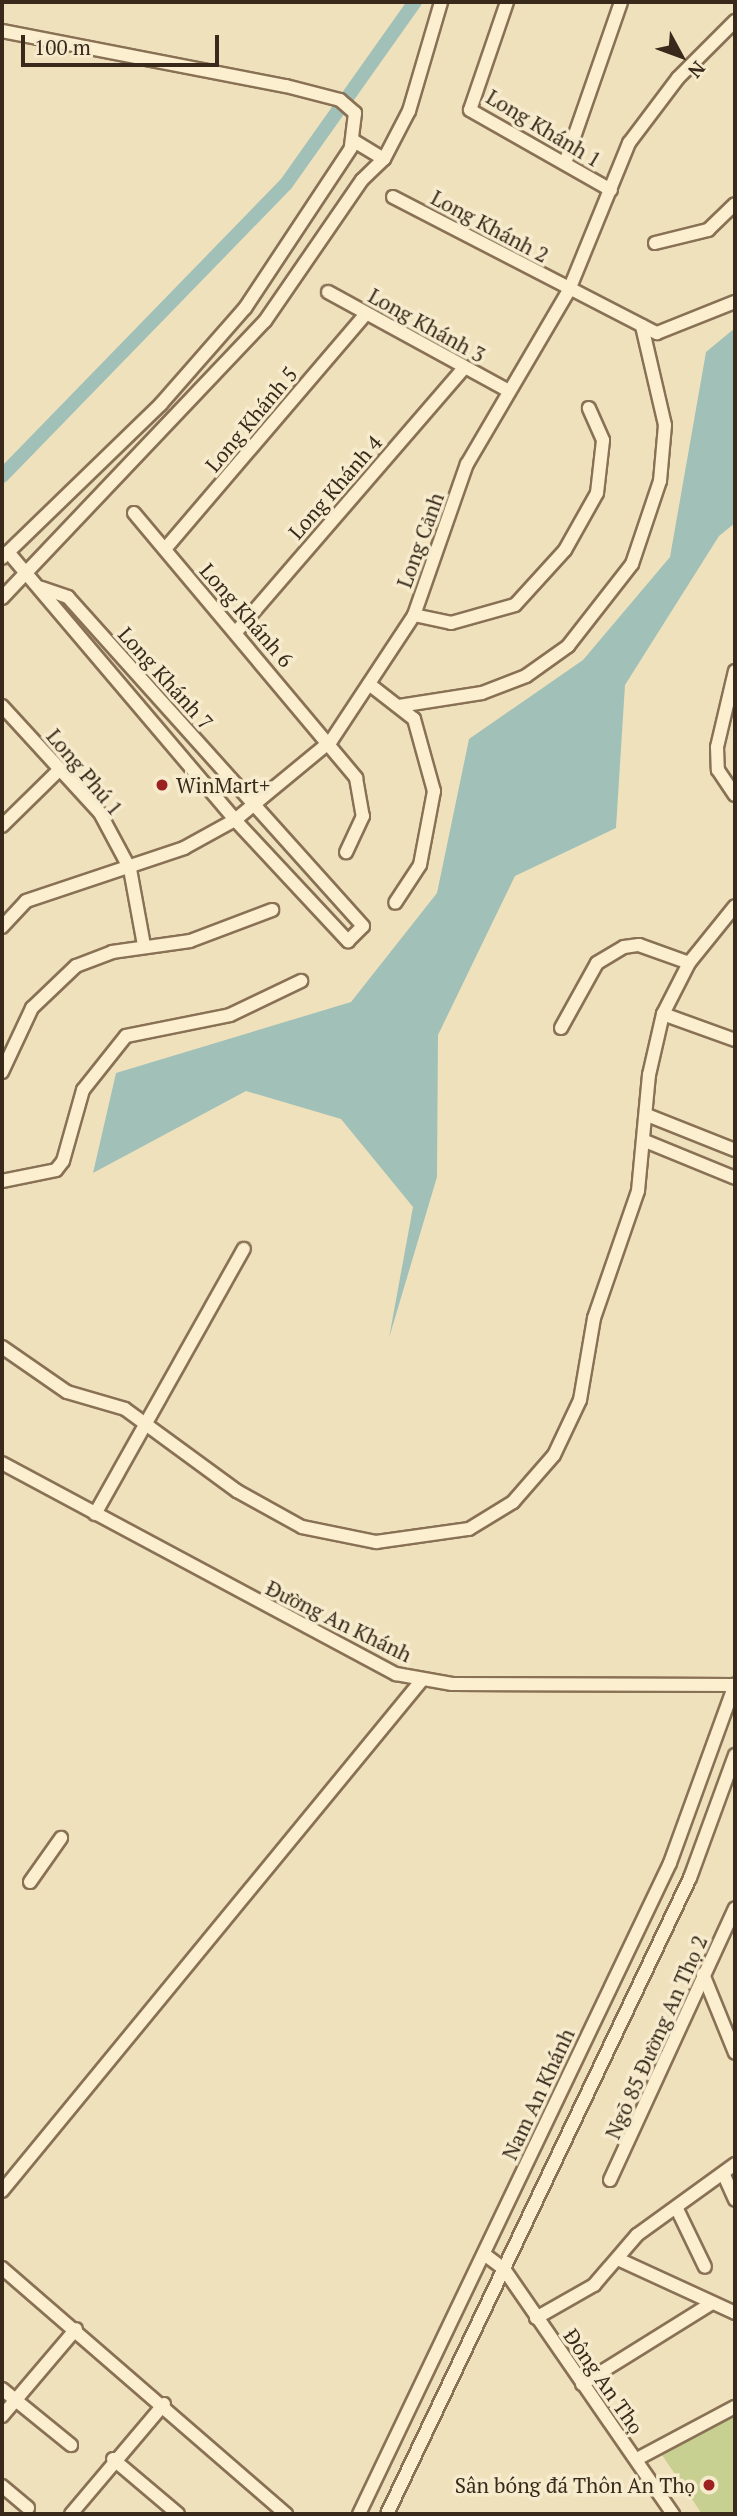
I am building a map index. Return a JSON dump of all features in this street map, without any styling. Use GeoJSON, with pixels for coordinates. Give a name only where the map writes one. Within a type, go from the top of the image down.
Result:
{"type":"FeatureCollection","features":[{"type":"Feature","properties":{"kind":"street"},"geometry":{"type":"LineString","coordinates":[[2,598],[265,321],[362,180],[384,159],[409,111],[442,2]]}},
{"type":"Feature","properties":{"kind":"street","name":"Long Khánh 1"},"geometry":{"type":"LineString","coordinates":[[507,2],[474,91],[470,110],[611,190]]}},
{"type":"Feature","properties":{"kind":"street"},"geometry":{"type":"LineString","coordinates":[[565,163],[621,2]]}},
{"type":"Feature","properties":{"kind":"street","name":"Long Cảnh"},"geometry":{"type":"LineString","coordinates":[[2,928],[26,901],[94,873],[130,869],[235,820],[331,741],[414,615],[467,464],[569,290],[629,143],[678,78],[735,20]]}},
{"type":"Feature","properties":{"kind":"street"},"geometry":{"type":"LineString","coordinates":[[2,31],[138,54],[340,100],[355,112],[354,141],[245,308],[161,404],[5,555]]}},
{"type":"Feature","properties":{"kind":"street"},"geometry":{"type":"LineString","coordinates":[[354,141],[384,159]]}},
{"type":"Feature","properties":{"kind":"street","name":"Long Khánh 2"},"geometry":{"type":"LineString","coordinates":[[393,197],[642,326]]}},
{"type":"Feature","properties":{"kind":"street"},"geometry":{"type":"LineString","coordinates":[[655,243],[708,230],[735,204]]}},
{"type":"Feature","properties":{"kind":"street","name":"Long Khánh 3"},"geometry":{"type":"LineString","coordinates":[[328,292],[509,391]]}},
{"type":"Feature","properties":{"kind":"street"},"geometry":{"type":"LineString","coordinates":[[642,326],[657,333],[735,302]]}},
{"type":"Feature","properties":{"kind":"street","name":"Long Khánh 5"},"geometry":{"type":"LineString","coordinates":[[165,549],[366,314]]}},
{"type":"Feature","properties":{"kind":"street"},"geometry":{"type":"LineString","coordinates":[[399,706],[482,693],[526,676],[568,646],[632,564],[660,481],[665,425],[642,326]]}},
{"type":"Feature","properties":{"kind":"street","name":"Long Khánh 4"},"geometry":{"type":"LineString","coordinates":[[237,631],[464,368]]}},
{"type":"Feature","properties":{"kind":"street"},"geometry":{"type":"LineString","coordinates":[[414,615],[451,623],[515,605],[565,550],[597,493],[603,440],[589,408]]}},
{"type":"Feature","properties":{"kind":"street","name":"Long Khánh 6"},"geometry":{"type":"LineString","coordinates":[[134,513],[331,741],[356,778],[363,816],[346,852]]}},
{"type":"Feature","properties":{"kind":"street","name":"Long Khánh 7"},"geometry":{"type":"LineString","coordinates":[[5,555],[42,587],[53,612],[235,820],[348,941],[363,926],[68,597],[42,587]]}},
{"type":"Feature","properties":{"kind":"street"},"geometry":{"type":"LineString","coordinates":[[735,671],[717,747],[718,770],[735,796]]}},
{"type":"Feature","properties":{"kind":"street"},"geometry":{"type":"LineString","coordinates":[[369,684],[399,706],[423,734],[434,791],[420,865],[395,903]]}},
{"type":"Feature","properties":{"kind":"street","name":"Long Phú 1"},"geometry":{"type":"LineString","coordinates":[[2,706],[100,813],[130,869],[144,945]]}},
{"type":"Feature","properties":{"kind":"street"},"geometry":{"type":"LineString","coordinates":[[2,826],[60,769]]}},
{"type":"Feature","properties":{"kind":"street"},"geometry":{"type":"LineString","coordinates":[[2,1346],[67,1392],[125,1409],[148,1423],[237,1491],[302,1527],[376,1542],[469,1529],[513,1502],[554,1455],[580,1400],[594,1318],[638,1191],[645,1140],[649,1075],[663,1014],[689,963],[735,906]]}},
{"type":"Feature","properties":{"kind":"street"},"geometry":{"type":"LineString","coordinates":[[2,1072],[32,1008],[76,966],[144,945],[190,941],[272,910]]}},
{"type":"Feature","properties":{"kind":"street"},"geometry":{"type":"LineString","coordinates":[[561,1028],[597,963],[624,947],[639,945],[689,963]]}},
{"type":"Feature","properties":{"kind":"street"},"geometry":{"type":"LineString","coordinates":[[3,1177],[56,1170],[63,1161],[83,1090],[125,1036],[230,1015],[301,981]]}},
{"type":"Feature","properties":{"kind":"street"},"geometry":{"type":"LineString","coordinates":[[663,1014],[735,1040]]}},
{"type":"Feature","properties":{"kind":"street"},"geometry":{"type":"LineString","coordinates":[[647,1115],[735,1150]]}},
{"type":"Feature","properties":{"kind":"street"},"geometry":{"type":"LineString","coordinates":[[645,1140],[735,1178]]}},
{"type":"Feature","properties":{"kind":"street"},"geometry":{"type":"LineString","coordinates":[[94,1514],[148,1423],[244,1249]]}},
{"type":"Feature","properties":{"kind":"street","name":"Đường An Khánh"},"geometry":{"type":"LineString","coordinates":[[2,1463],[281,1617],[421,1681],[735,1684]]}},
{"type":"Feature","properties":{"kind":"street"},"geometry":{"type":"LineString","coordinates":[[2,2191],[421,1681]]}},
{"type":"Feature","properties":{"kind":"street","name":"Nam An Khánh"},"geometry":{"type":"LineString","coordinates":[[359,2514],[670,1863],[735,1684]]}},
{"type":"Feature","properties":{"kind":"street","name":"Nam An Khánh"},"geometry":{"type":"LineString","coordinates":[[387,2514],[690,1878],[735,1755]]}},
{"type":"Feature","properties":{"kind":"street"},"geometry":{"type":"LineString","coordinates":[[30,1882],[61,1838]]}},
{"type":"Feature","properties":{"kind":"street","name":"Ngõ 85 Đường An Thọ 2"},"geometry":{"type":"LineString","coordinates":[[610,2180],[633,2141],[703,1973],[735,1908]]}},
{"type":"Feature","properties":{"kind":"street"},"geometry":{"type":"LineString","coordinates":[[703,1973],[735,2053]]}},
{"type":"Feature","properties":{"kind":"street"},"geometry":{"type":"LineString","coordinates":[[536,2318],[594,2285],[620,2260],[637,2235],[724,2175],[735,2164]]}},
{"type":"Feature","properties":{"kind":"street"},"geometry":{"type":"LineString","coordinates":[[724,2175],[735,2200]]}},
{"type":"Feature","properties":{"kind":"street"},"geometry":{"type":"LineString","coordinates":[[677,2209],[705,2267]]}},
{"type":"Feature","properties":{"kind":"street","name":"Đông An Thọ"},"geometry":{"type":"LineString","coordinates":[[485,2254],[504,2269],[673,2514]]}},
{"type":"Feature","properties":{"kind":"street"},"geometry":{"type":"LineString","coordinates":[[620,2260],[735,2313]]}},
{"type":"Feature","properties":{"kind":"street"},"geometry":{"type":"LineString","coordinates":[[2,2268],[164,2404],[280,2512]]}},
{"type":"Feature","properties":{"kind":"street"},"geometry":{"type":"LineString","coordinates":[[582,2384],[712,2303]]}},
{"type":"Feature","properties":{"kind":"street"},"geometry":{"type":"LineString","coordinates":[[2,2416],[76,2329]]}},
{"type":"Feature","properties":{"kind":"street"},"geometry":{"type":"LineString","coordinates":[[2,2389],[71,2445]]}},
{"type":"Feature","properties":{"kind":"street"},"geometry":{"type":"LineString","coordinates":[[71,2514],[113,2459],[164,2404]]}},
{"type":"Feature","properties":{"kind":"street"},"geometry":{"type":"LineString","coordinates":[[637,2459],[735,2407]]}},
{"type":"Feature","properties":{"kind":"street"},"geometry":{"type":"LineString","coordinates":[[113,2459],[172,2512]]}},
{"type":"Feature","properties":{"kind":"street"},"geometry":{"type":"LineString","coordinates":[[2,2486],[28,2508]]}},
{"type":"Feature","properties":{"kind":"green space","name":"Sân bóng đá Thôn An Thọ"},"geometry":{"type":"Polygon","coordinates":[[[735,2416],[735,2514],[702,2514],[662,2455],[735,2416]]]}},
{"type":"Feature","properties":{"kind":"water"},"geometry":{"type":"Polygon","coordinates":[[[735,328],[735,523],[719,536],[625,685],[616,828],[515,876],[438,1035],[437,1177],[389,1338],[413,1207],[341,1119],[246,1091],[93,1173],[116,1073],[351,1002],[437,893],[469,739],[583,660],[670,557],[706,352],[735,328]]]}},
{"type":"Feature","properties":{"kind":"waterway"},"geometry":{"type":"LineString","coordinates":[[2,476],[286,184],[415,2]]}},
{"type":"Feature","properties":{"kind":"place","name":"WinMart+"},"geometry":{"type":"Point","coordinates":[162,785]}},
{"type":"Feature","properties":{"kind":"place","name":"Sân bóng đá Thôn An Thọ"},"geometry":{"type":"Point","coordinates":[709,2485]}}]}
